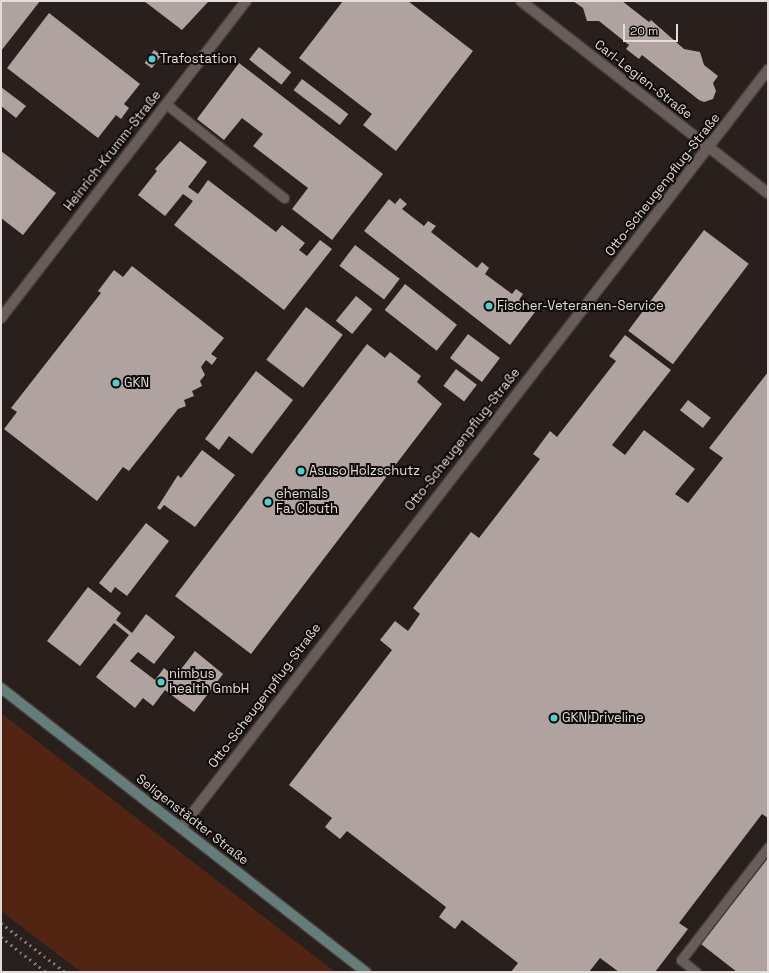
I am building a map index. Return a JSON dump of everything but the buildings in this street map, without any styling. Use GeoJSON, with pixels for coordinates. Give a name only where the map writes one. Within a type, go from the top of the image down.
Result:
{"type":"FeatureCollection","features":[{"type":"Feature","properties":{"kind":"street","name":"Heinrich-Krumm-Straße"},"geometry":{"type":"LineString","coordinates":[[1,318],[246,1]]}},
{"type":"Feature","properties":{"kind":"street","name":"Carl-Legien-Straße"},"geometry":{"type":"LineString","coordinates":[[521,1],[768,193]]}},
{"type":"Feature","properties":{"kind":"street","name":"Otto-Scheugenpflug-Straße"},"geometry":{"type":"LineString","coordinates":[[181,828],[459,465],[709,148],[768,70]]}},
{"type":"Feature","properties":{"kind":"street","name":"Seligenstädter Straße"},"geometry":{"type":"LineString","coordinates":[[1,688],[366,972]]}},
{"type":"Feature","properties":{"kind":"lane"},"geometry":{"type":"LineString","coordinates":[[166,104],[284,198]]}},
{"type":"Feature","properties":{"kind":"lane"},"geometry":{"type":"LineString","coordinates":[[696,972],[681,960],[768,847]]}},
{"type":"Feature","properties":{"kind":"shaded area"},"geometry":{"type":"Polygon","coordinates":[[[1,713],[335,972],[81,972],[1,911],[1,713]]]}},
{"type":"Feature","properties":{"kind":"railway"},"geometry":{"type":"LineString","coordinates":[[1,923],[65,972]]}},
{"type":"Feature","properties":{"kind":"railway"},"geometry":{"type":"LineString","coordinates":[[1,937],[46,972]]}},
{"type":"Feature","properties":{"kind":"place","name":"Trafostation"},"geometry":{"type":"Point","coordinates":[152,59]}},
{"type":"Feature","properties":{"kind":"place","name":"Fischer-Veteranen-Service"},"geometry":{"type":"Point","coordinates":[489,306]}},
{"type":"Feature","properties":{"kind":"place","name":"GKN"},"geometry":{"type":"Point","coordinates":[116,383]}},
{"type":"Feature","properties":{"kind":"place","name":"Asuso Holzschutz"},"geometry":{"type":"Point","coordinates":[301,471]}},
{"type":"Feature","properties":{"kind":"place","name":"ehemals Fa. Clouth"},"geometry":{"type":"Point","coordinates":[268,502]}},
{"type":"Feature","properties":{"kind":"place","name":"nimbus health GmbH"},"geometry":{"type":"Point","coordinates":[161,682]}},
{"type":"Feature","properties":{"kind":"place","name":"GKN Driveline"},"geometry":{"type":"Point","coordinates":[554,718]}}]}
